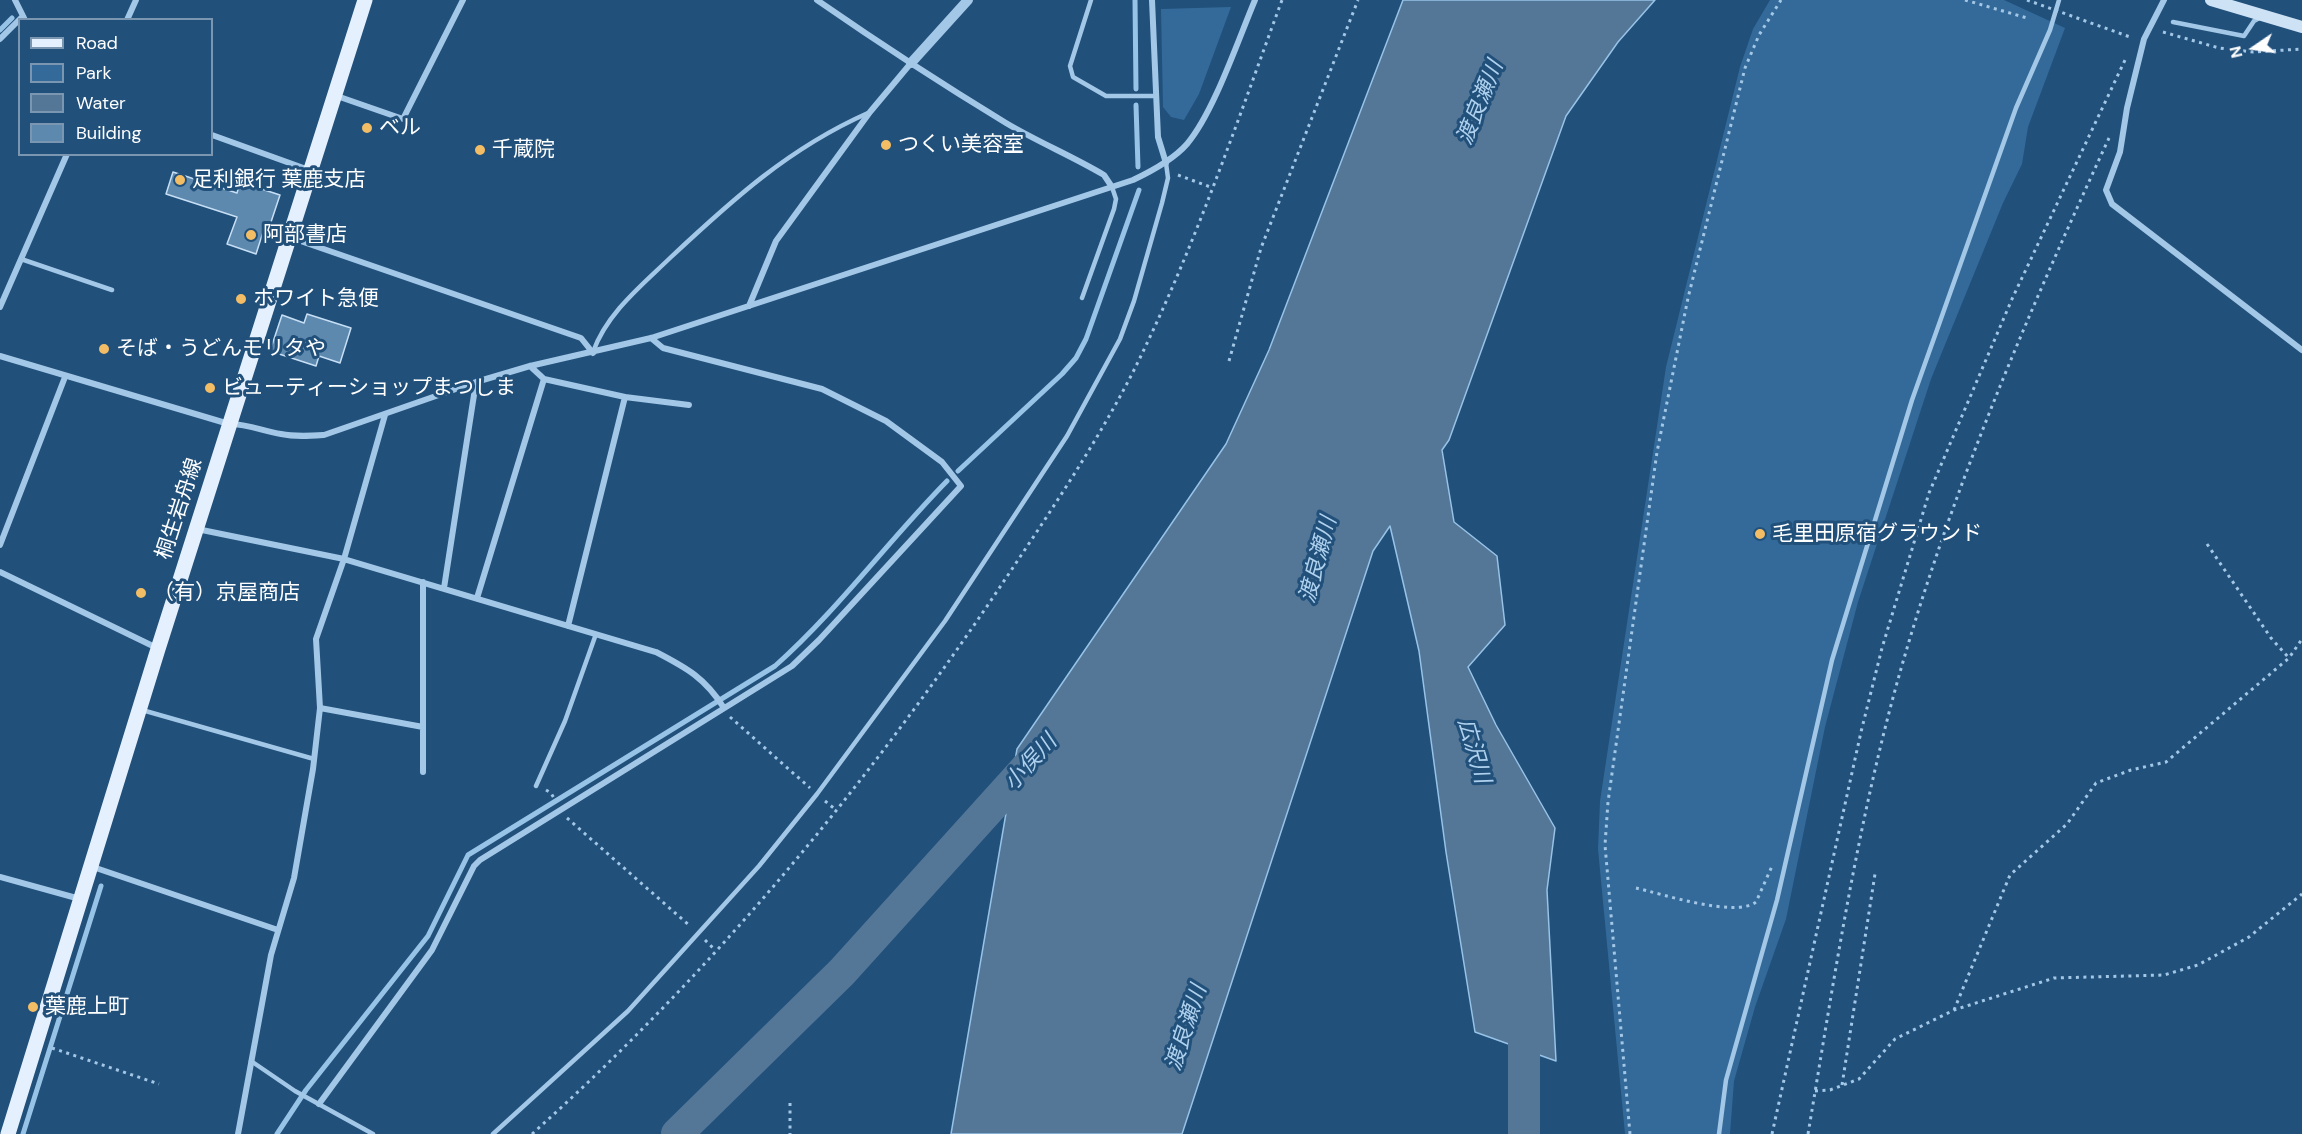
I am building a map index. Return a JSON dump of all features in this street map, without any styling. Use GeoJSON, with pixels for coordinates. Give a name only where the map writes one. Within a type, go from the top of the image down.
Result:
{"type":"FeatureCollection","features":[{"type":"Feature","properties":{"kind":"main road","name":"桐生岩舟線"},"geometry":{"type":"LineString","coordinates":[[8,1134],[139,709],[365,0]]}},
{"type":"Feature","properties":{"kind":"main road"},"geometry":{"type":"LineString","coordinates":[[2211,0],[2261,17],[2302,27]]}},
{"type":"Feature","properties":{"kind":"street"},"geometry":{"type":"LineString","coordinates":[[15,0],[24,18]]}},
{"type":"Feature","properties":{"kind":"street"},"geometry":{"type":"LineString","coordinates":[[128,18],[136,0]]}},
{"type":"Feature","properties":{"kind":"street"},"geometry":{"type":"LineString","coordinates":[[334,95],[403,119],[463,0]]}},
{"type":"Feature","properties":{"kind":"street"},"geometry":{"type":"LineString","coordinates":[[817,0],[910,63],[1015,128],[1104,175],[1113,187]]}},
{"type":"Feature","properties":{"kind":"street"},"geometry":{"type":"LineString","coordinates":[[749,306],[776,241],[870,112],[910,63],[968,0]]}},
{"type":"Feature","properties":{"kind":"street"},"geometry":{"type":"LineString","coordinates":[[1152,0],[1158,137],[1166,163]]}},
{"type":"Feature","properties":{"kind":"street"},"geometry":{"type":"LineString","coordinates":[[0,356],[229,424],[246,424],[302,437],[324,435],[385,416],[476,382],[530,366],[651,338],[1113,187],[1166,163],[1187,144],[1207,112],[1255,0]]}},
{"type":"Feature","properties":{"kind":"street"},"geometry":{"type":"LineString","coordinates":[[2164,0],[2144,39],[2127,108],[2120,152],[2106,190],[2108,196],[2112,204],[2302,350]]}},
{"type":"Feature","properties":{"kind":"street"},"geometry":{"type":"LineString","coordinates":[[0,39],[18,23]]}},
{"type":"Feature","properties":{"kind":"street"},"geometry":{"type":"LineString","coordinates":[[213,135],[309,170]]}},
{"type":"Feature","properties":{"kind":"street"},"geometry":{"type":"LineString","coordinates":[[0,307],[66,156]]}},
{"type":"Feature","properties":{"kind":"street"},"geometry":{"type":"LineString","coordinates":[[288,237],[581,338],[593,353]]}},
{"type":"Feature","properties":{"kind":"street"},"geometry":{"type":"LineString","coordinates":[[318,1104],[432,950],[474,866],[480,860],[723,705],[792,666],[819,640],[961,486],[942,462],[886,421],[822,389],[663,348],[651,338]]}},
{"type":"Feature","properties":{"kind":"street"},"geometry":{"type":"LineString","coordinates":[[530,366],[544,379],[625,397],[689,405]]}},
{"type":"Feature","properties":{"kind":"street"},"geometry":{"type":"LineString","coordinates":[[0,545],[65,377]]}},
{"type":"Feature","properties":{"kind":"street"},"geometry":{"type":"LineString","coordinates":[[477,598],[544,379]]}},
{"type":"Feature","properties":{"kind":"street"},"geometry":{"type":"LineString","coordinates":[[444,588],[476,382]]}},
{"type":"Feature","properties":{"kind":"street"},"geometry":{"type":"LineString","coordinates":[[568,626],[625,397]]}},
{"type":"Feature","properties":{"kind":"street"},"geometry":{"type":"LineString","coordinates":[[238,1134],[278,930],[294,878],[314,759],[320,708],[316,639],[344,559],[385,416]]}},
{"type":"Feature","properties":{"kind":"street"},"geometry":{"type":"LineString","coordinates":[[196,528],[344,559],[656,652],[694,672],[723,705]]}},
{"type":"Feature","properties":{"kind":"street"},"geometry":{"type":"LineString","coordinates":[[0,572],[158,649]]}},
{"type":"Feature","properties":{"kind":"street"},"geometry":{"type":"LineString","coordinates":[[423,582],[423,772]]}},
{"type":"Feature","properties":{"kind":"street"},"geometry":{"type":"LineString","coordinates":[[320,708],[423,727]]}},
{"type":"Feature","properties":{"kind":"street"},"geometry":{"type":"LineString","coordinates":[[90,866],[278,930]]}},
{"type":"Feature","properties":{"kind":"street"},"geometry":{"type":"LineString","coordinates":[[0,877],[80,900]]}},
{"type":"Feature","properties":{"kind":"lane"},"geometry":{"type":"LineString","coordinates":[[1091,0],[1070,66],[1073,77],[1106,96],[1156,96]]}},
{"type":"Feature","properties":{"kind":"lane"},"geometry":{"type":"LineString","coordinates":[[1719,1134],[1726,1080],[1788,856],[1832,660],[1912,400],[2016,108],[2050,30],[2059,0]]}},
{"type":"Feature","properties":{"kind":"lane"},"geometry":{"type":"LineString","coordinates":[[2173,22],[2244,36],[2254,21],[2261,17]]}},
{"type":"Feature","properties":{"kind":"lane"},"geometry":{"type":"LineString","coordinates":[[593,353],[598,338],[610,319],[635,292],[757,178],[835,128],[870,112]]}},
{"type":"Feature","properties":{"kind":"lane"},"geometry":{"type":"LineString","coordinates":[[493,1134],[628,1011],[759,866],[817,794],[945,621],[1067,436],[1120,339],[1134,301],[1164,195],[1168,178],[1166,163]]}},
{"type":"Feature","properties":{"kind":"lane"},"geometry":{"type":"LineString","coordinates":[[1082,298],[1114,209],[1116,199],[1113,187]]}},
{"type":"Feature","properties":{"kind":"lane"},"geometry":{"type":"LineString","coordinates":[[21,259],[112,290]]}},
{"type":"Feature","properties":{"kind":"lane"},"geometry":{"type":"LineString","coordinates":[[536,786],[565,721],[596,634]]}},
{"type":"Feature","properties":{"kind":"lane"},"geometry":{"type":"LineString","coordinates":[[139,709],[314,759]]}},
{"type":"Feature","properties":{"kind":"lane"},"geometry":{"type":"LineString","coordinates":[[251,1061],[295,1091],[373,1134]]}},
{"type":"Feature","properties":{"kind":"path"},"geometry":{"type":"LineString","coordinates":[[1178,175],[1213,188],[1282,0]]}},
{"type":"Feature","properties":{"kind":"path"},"geometry":{"type":"LineString","coordinates":[[1229,361],[1261,248],[1358,0]]}},
{"type":"Feature","properties":{"kind":"path"},"geometry":{"type":"LineString","coordinates":[[1630,1134],[1605,845],[1608,801],[1650,496],[1689,298],[1745,68],[1759,35],[1781,0]]}},
{"type":"Feature","properties":{"kind":"path"},"geometry":{"type":"LineString","coordinates":[[1965,0],[2027,18]]}},
{"type":"Feature","properties":{"kind":"path"},"geometry":{"type":"LineString","coordinates":[[2027,0],[2130,37]]}},
{"type":"Feature","properties":{"kind":"path"},"geometry":{"type":"LineString","coordinates":[[1772,1134],[1861,732],[1882,648],[1929,493],[2017,288],[2131,49]]}},
{"type":"Feature","properties":{"kind":"path"},"geometry":{"type":"LineString","coordinates":[[1808,1134],[1842,939],[1881,753],[1904,658],[1931,568],[1982,429],[2113,131]]}},
{"type":"Feature","properties":{"kind":"path"},"geometry":{"type":"LineString","coordinates":[[2207,544],[2271,638],[2289,658]]}},
{"type":"Feature","properties":{"kind":"path"},"geometry":{"type":"LineString","coordinates":[[1954,1010],[2010,875],[2067,824],[2096,783],[2131,770],[2166,762],[2289,658],[2302,639]]}},
{"type":"Feature","properties":{"kind":"path"},"geometry":{"type":"LineString","coordinates":[[723,705],[729,716],[812,790]]}},
{"type":"Feature","properties":{"kind":"path"},"geometry":{"type":"LineString","coordinates":[[821,798],[836,810]]}},
{"type":"Feature","properties":{"kind":"path"},"geometry":{"type":"LineString","coordinates":[[566,817],[692,927]]}},
{"type":"Feature","properties":{"kind":"path"},"geometry":{"type":"LineString","coordinates":[[1636,888],[1733,909],[1751,906],[1756,902],[1772,865],[1788,856]]}},
{"type":"Feature","properties":{"kind":"path"},"geometry":{"type":"LineString","coordinates":[[1842,1085],[1875,874]]}},
{"type":"Feature","properties":{"kind":"path"},"geometry":{"type":"LineString","coordinates":[[1815,1091],[1859,1079],[1895,1039],[1954,1010],[2054,978],[2164,975],[2199,965],[2249,937],[2302,894]]}},
{"type":"Feature","properties":{"kind":"path"},"geometry":{"type":"LineString","coordinates":[[702,937],[715,950]]}},
{"type":"Feature","properties":{"kind":"path"},"geometry":{"type":"LineString","coordinates":[[36,1043],[159,1084]]}},
{"type":"Feature","properties":{"kind":"path"},"geometry":{"type":"LineString","coordinates":[[790,1103],[790,1134]]}},
{"type":"Feature","properties":{"kind":"green space","name":"毛里田原宿グラウンド"},"geometry":{"type":"Polygon","coordinates":[[[1770,0],[2004,0],[2065,28],[2028,127],[2022,164],[2003,203],[1931,379],[1858,602],[1825,727],[1786,919],[1755,1007],[1734,1081],[1730,1134],[1625,1134],[1598,849],[1600,801],[1666,367],[1740,67],[1753,29],[1770,0]]]}},
{"type":"Feature","properties":{"kind":"green space"},"geometry":{"type":"Polygon","coordinates":[[[1231,7],[1199,94],[1184,120],[1171,117],[1163,107],[1161,9],[1231,7]]]}},
{"type":"Feature","properties":{"kind":"water","name":"渡良瀬川"},"geometry":{"type":"Polygon","coordinates":[[[1403,0],[1655,0],[1618,42],[1566,116],[1449,440],[1442,450],[1454,522],[1497,556],[1505,625],[1468,667],[1496,725],[1555,828],[1547,890],[1556,1061],[1475,1032],[1446,852],[1419,651],[1390,526],[1373,551],[1182,1134],[951,1134],[1017,749],[1226,444],[1269,350],[1403,0]]]}},
{"type":"Feature","properties":{"kind":"building"},"geometry":{"type":"Polygon","coordinates":[[[173,172],[237,193],[240,182],[280,195],[269,228],[265,226],[256,254],[227,244],[237,217],[166,194],[173,172]]]}},
{"type":"Feature","properties":{"kind":"building"},"geometry":{"type":"Polygon","coordinates":[[[307,314],[351,328],[340,363],[319,356],[316,366],[270,351],[282,315],[304,323],[307,314]]]}},
{"type":"Feature","properties":{"kind":"waterway"},"geometry":{"type":"LineString","coordinates":[[1135,0],[1136,89]]}},
{"type":"Feature","properties":{"kind":"waterway"},"geometry":{"type":"LineString","coordinates":[[0,30],[12,18]]}},
{"type":"Feature","properties":{"kind":"waterway"},"geometry":{"type":"LineString","coordinates":[[1136,105],[1138,167]]}},
{"type":"Feature","properties":{"kind":"waterway"},"geometry":{"type":"LineString","coordinates":[[958,471],[1062,374],[1076,358],[1086,339],[1139,190]]}},
{"type":"Feature","properties":{"kind":"waterway"},"geometry":{"type":"LineString","coordinates":[[277,1134],[306,1090],[428,936],[468,855],[775,666],[842,599],[947,481]]}},
{"type":"Feature","properties":{"kind":"waterway","name":"小俣川"},"geometry":{"type":"LineString","coordinates":[[677,1134],[842,972],[1038,755]]}},
{"type":"Feature","properties":{"kind":"waterway"},"geometry":{"type":"LineString","coordinates":[[23,1134],[101,886]]}},
{"type":"Feature","properties":{"kind":"waterway","name":"広沢川"},"geometry":{"type":"LineString","coordinates":[[1524,1009],[1524,1134]]}},
{"type":"Feature","properties":{"kind":"place","name":"ベル"},"geometry":{"type":"Point","coordinates":[367,128]}},
{"type":"Feature","properties":{"kind":"place","name":"つくい美容室"},"geometry":{"type":"Point","coordinates":[886,145]}},
{"type":"Feature","properties":{"kind":"place","name":"千蔵院"},"geometry":{"type":"Point","coordinates":[480,150]}},
{"type":"Feature","properties":{"kind":"place","name":"足利銀行 葉鹿支店"},"geometry":{"type":"Point","coordinates":[180,180]}},
{"type":"Feature","properties":{"kind":"place","name":"阿部書店"},"geometry":{"type":"Point","coordinates":[251,235]}},
{"type":"Feature","properties":{"kind":"place","name":"ホワイト急便"},"geometry":{"type":"Point","coordinates":[241,299]}},
{"type":"Feature","properties":{"kind":"place","name":"そば・うどんモリタや"},"geometry":{"type":"Point","coordinates":[104,349]}},
{"type":"Feature","properties":{"kind":"place","name":"ビューティーショップまつしま"},"geometry":{"type":"Point","coordinates":[210,388]}},
{"type":"Feature","properties":{"kind":"place","name":"毛里田原宿グラウンド"},"geometry":{"type":"Point","coordinates":[1760,534]}},
{"type":"Feature","properties":{"kind":"place","name":"（有）京屋商店"},"geometry":{"type":"Point","coordinates":[141,593]}},
{"type":"Feature","properties":{"kind":"place","name":"葉鹿上町"},"geometry":{"type":"Point","coordinates":[33,1007]}}]}
